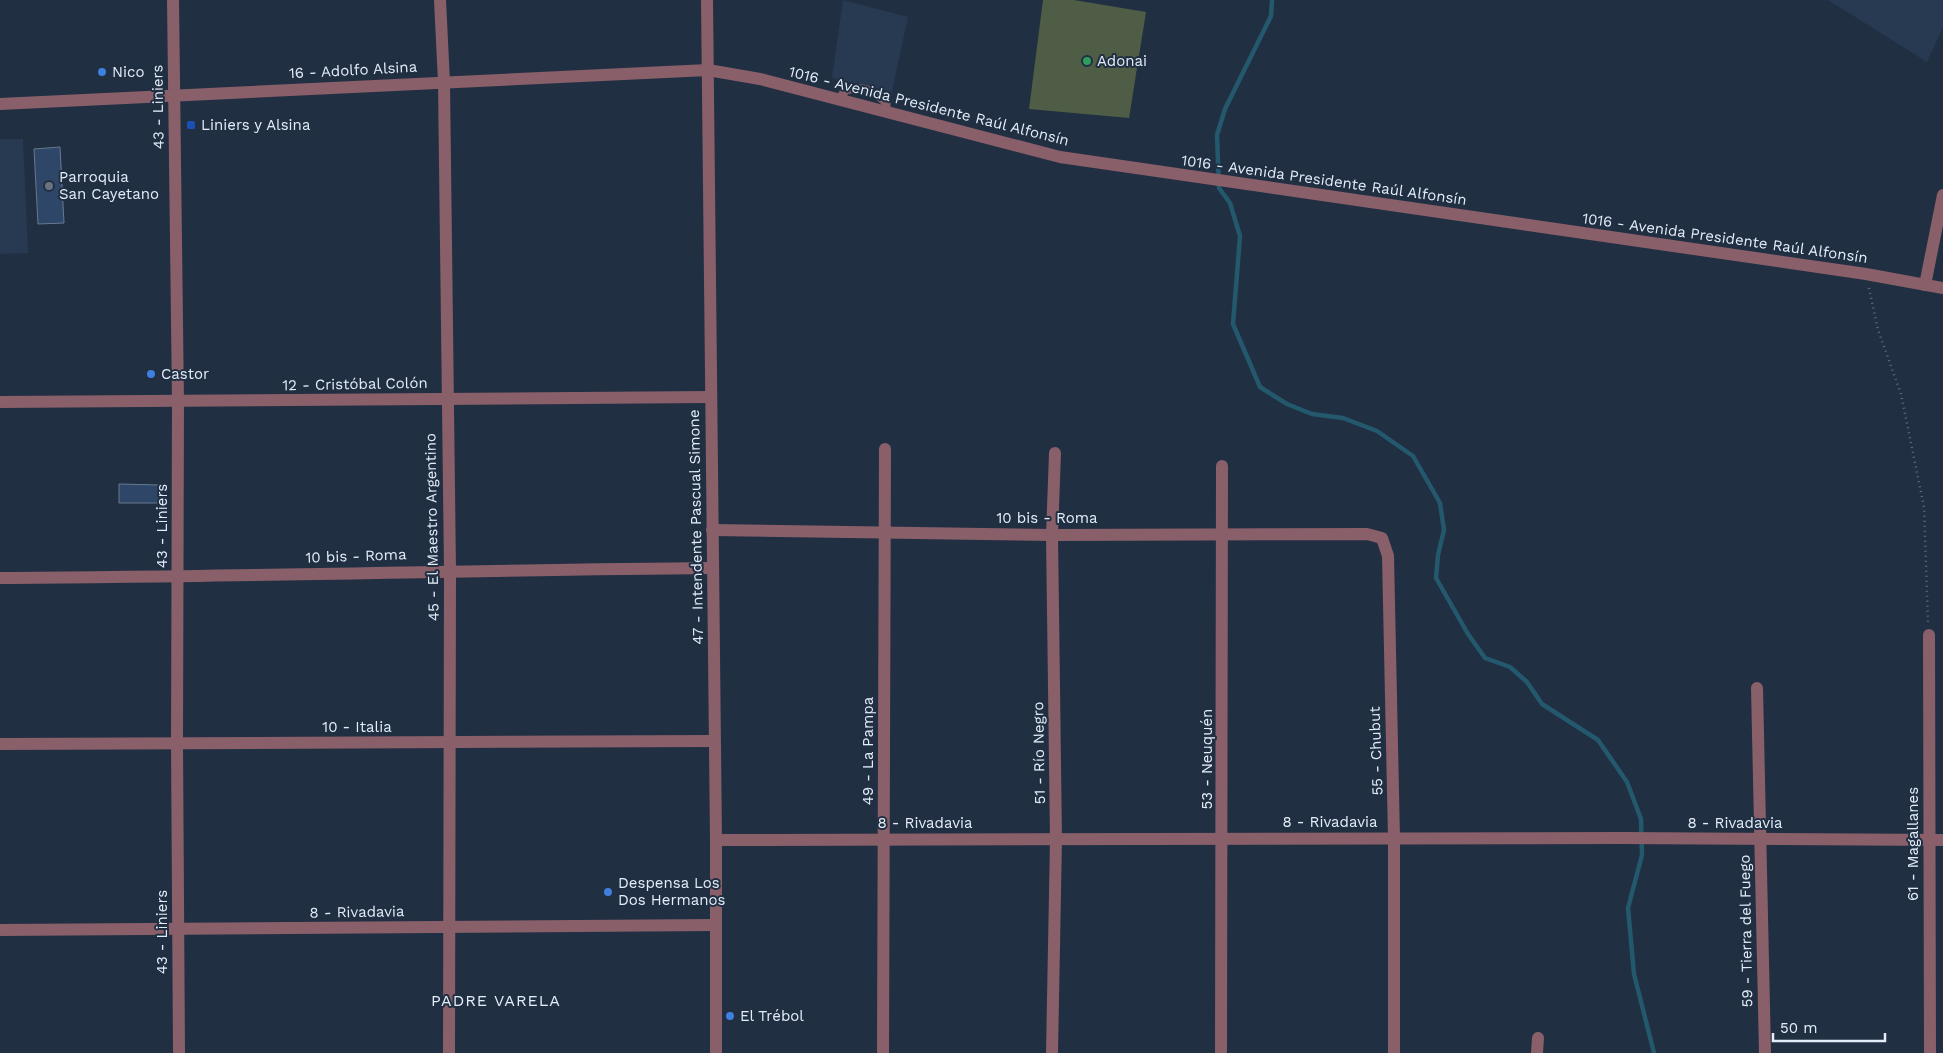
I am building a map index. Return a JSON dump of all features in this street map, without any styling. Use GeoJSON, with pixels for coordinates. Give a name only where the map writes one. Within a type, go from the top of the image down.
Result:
{"type":"FeatureCollection","features":[{"type":"Feature","properties":{"kind":"street","name":"43 - Liniers"},"geometry":{"type":"LineString","coordinates":[[173,0],[178,402],[177,743],[179,1053]]}},
{"type":"Feature","properties":{"kind":"street","name":"45 - El Maestro Argentino"},"geometry":{"type":"LineString","coordinates":[[440,0],[444,82],[446,399],[450,570],[450,1053]]}},
{"type":"Feature","properties":{"kind":"street","name":"47 - Intendente Pascual Simone"},"geometry":{"type":"LineString","coordinates":[[707,0],[716,840],[716,1053]]}},
{"type":"Feature","properties":{"kind":"street","name":"16 - Adolfo Alsina"},"geometry":{"type":"LineString","coordinates":[[0,104],[708,70]]}},
{"type":"Feature","properties":{"kind":"street","name":"1016 - Avenida Presidente Raúl Alfonsín"},"geometry":{"type":"LineString","coordinates":[[708,70],[760,80],[886,111],[1060,157],[1200,179],[1866,274],[1943,288]]}},
{"type":"Feature","properties":{"kind":"street"},"geometry":{"type":"LineString","coordinates":[[1925,285],[1943,196]]}},
{"type":"Feature","properties":{"kind":"street","name":"12 - Cristóbal Colón"},"geometry":{"type":"LineString","coordinates":[[0,402],[711,397]]}},
{"type":"Feature","properties":{"kind":"street","name":"49 - La Pampa"},"geometry":{"type":"LineString","coordinates":[[884,1053],[885,450]]}},
{"type":"Feature","properties":{"kind":"street","name":"51 - Río Negro"},"geometry":{"type":"LineString","coordinates":[[1052,1053],[1056,839],[1052,535],[1054,453]]}},
{"type":"Feature","properties":{"kind":"street","name":"53 - Neuquén"},"geometry":{"type":"LineString","coordinates":[[1221,1053],[1223,839],[1222,466]]}},
{"type":"Feature","properties":{"kind":"street","name":"10 bis - Roma"},"geometry":{"type":"LineString","coordinates":[[712,530],[884,531],[1052,535],[1366,534],[1382,538]]}},
{"type":"Feature","properties":{"kind":"street","name":"55 - Chubut"},"geometry":{"type":"LineString","coordinates":[[1382,538],[1388,556],[1394,838],[1394,1053]]}},
{"type":"Feature","properties":{"kind":"street","name":"10 bis - Roma"},"geometry":{"type":"LineString","coordinates":[[0,578],[178,577],[450,570],[713,568]]}},
{"type":"Feature","properties":{"kind":"street","name":"61 - Magallanes"},"geometry":{"type":"LineString","coordinates":[[1929,635],[1930,1053]]}},
{"type":"Feature","properties":{"kind":"street","name":"59 - Tierra del Fuego"},"geometry":{"type":"LineString","coordinates":[[1757,688],[1764,1053]]}},
{"type":"Feature","properties":{"kind":"street","name":"10 - Italia"},"geometry":{"type":"LineString","coordinates":[[0,744],[714,741]]}},
{"type":"Feature","properties":{"kind":"street","name":"8 - Rivadavia"},"geometry":{"type":"LineString","coordinates":[[716,840],[1394,838],[1943,840]]}},
{"type":"Feature","properties":{"kind":"street","name":"8 - Rivadavia"},"geometry":{"type":"LineString","coordinates":[[0,930],[715,925]]}},
{"type":"Feature","properties":{"kind":"street"},"geometry":{"type":"LineString","coordinates":[[1537,1053],[1538,1038]]}},
{"type":"Feature","properties":{"kind":"lane"},"geometry":{"type":"LineString","coordinates":[[840,100],[845,90],[860,87],[872,90],[886,102],[886,111]]}},
{"type":"Feature","properties":{"kind":"path"},"geometry":{"type":"LineString","coordinates":[[1866,274],[1878,330],[1901,394],[1924,507],[1929,635]]}},
{"type":"Feature","properties":{"kind":"shaded area"},"geometry":{"type":"Polygon","coordinates":[[[843,0],[908,17],[892,92],[832,78],[843,0]]]}},
{"type":"Feature","properties":{"kind":"shaded area"},"geometry":{"type":"Polygon","coordinates":[[[1828,0],[1943,0],[1943,27],[1927,62],[1828,0]]]}},
{"type":"Feature","properties":{"kind":"shaded area"},"geometry":{"type":"Polygon","coordinates":[[[0,139],[23,139],[28,253],[0,254],[0,139]]]}},
{"type":"Feature","properties":{"kind":"green space","name":"Adonai"},"geometry":{"type":"Polygon","coordinates":[[[1043,0],[1074,0],[1146,12],[1129,118],[1029,109],[1043,0]]]}},
{"type":"Feature","properties":{"kind":"building","name":"Parroquia San Cayetano"},"geometry":{"type":"Polygon","coordinates":[[[60,147],[64,223],[38,224],[34,149],[60,147]]]}},
{"type":"Feature","properties":{"kind":"building"},"geometry":{"type":"Polygon","coordinates":[[[119,484],[160,485],[160,503],[119,503],[119,484]]]}},
{"type":"Feature","properties":{"kind":"waterway"},"geometry":{"type":"LineString","coordinates":[[1272,0],[1271,16],[1225,109],[1217,135],[1219,188],[1230,203],[1240,236],[1233,324],[1260,387],[1287,404],[1312,414],[1343,418],[1377,431],[1413,456],[1440,503],[1444,530],[1438,555],[1436,578],[1468,634],[1485,658],[1510,667],[1527,682],[1542,704],[1598,740],[1627,782],[1641,819],[1642,855],[1628,908],[1634,974],[1654,1053]]}},
{"type":"Feature","properties":{"kind":"place","name":"Adonai"},"geometry":{"type":"Point","coordinates":[1087,61]}},
{"type":"Feature","properties":{"kind":"place","name":"Nico"},"geometry":{"type":"Point","coordinates":[102,72]}},
{"type":"Feature","properties":{"kind":"place","name":"Liniers y Alsina"},"geometry":{"type":"Point","coordinates":[191,125]}},
{"type":"Feature","properties":{"kind":"place","name":"Parroquia San Cayetano"},"geometry":{"type":"Point","coordinates":[49,186]}},
{"type":"Feature","properties":{"kind":"place","name":"Castor"},"geometry":{"type":"Point","coordinates":[151,374]}},
{"type":"Feature","properties":{"kind":"place","name":"Despensa Los Dos Hermanos"},"geometry":{"type":"Point","coordinates":[608,892]}},
{"type":"Feature","properties":{"kind":"place","name":"El Trébol"},"geometry":{"type":"Point","coordinates":[730,1016]}},
{"type":"Feature","properties":{"kind":"district","name":"PADRE VARELA"},"geometry":{"type":"Point","coordinates":[496,1000]}}]}
